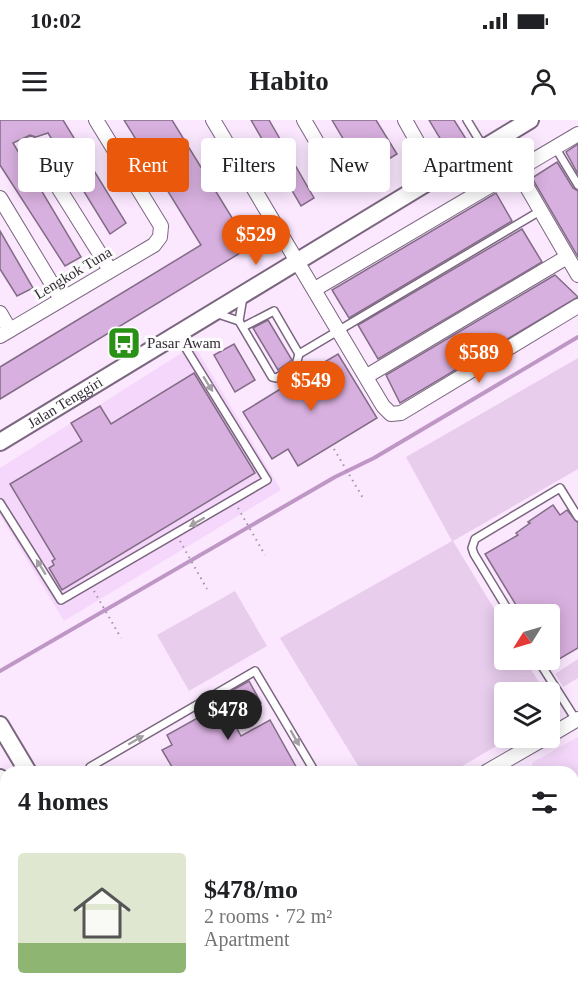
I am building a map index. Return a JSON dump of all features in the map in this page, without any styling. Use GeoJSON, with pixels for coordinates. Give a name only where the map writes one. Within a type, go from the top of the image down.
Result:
{"type":"FeatureCollection","features":[{"type":"Feature","properties":{"kind":"street","name":"Lengkok Tuna"},"geometry":{"type":"LineString","coordinates":[[5,333],[154,245],[160,237],[161,226],[96,120]]}},
{"type":"Feature","properties":{"kind":"street"},"geometry":{"type":"LineString","coordinates":[[213,120],[340,330],[383,406],[392,414],[401,413],[578,306]]}},
{"type":"Feature","properties":{"kind":"street"},"geometry":{"type":"LineString","coordinates":[[304,120],[315,138]]}},
{"type":"Feature","properties":{"kind":"street"},"geometry":{"type":"LineString","coordinates":[[405,120],[415,138]]}},
{"type":"Feature","properties":{"kind":"street","name":"Jalan Tenggiri"},"geometry":{"type":"LineString","coordinates":[[500,138],[530,120]]}},
{"type":"Feature","properties":{"kind":"street"},"geometry":{"type":"LineString","coordinates":[[534,160],[578,134]]}},
{"type":"Feature","properties":{"kind":"street"},"geometry":{"type":"LineString","coordinates":[[61,192],[110,270]]}},
{"type":"Feature","properties":{"kind":"street","name":"Jalan Tenggiri"},"geometry":{"type":"LineString","coordinates":[[0,442],[412,192]]}},
{"type":"Feature","properties":{"kind":"street"},"geometry":{"type":"LineString","coordinates":[[315,290],[480,192]]}},
{"type":"Feature","properties":{"kind":"street"},"geometry":{"type":"LineString","coordinates":[[529,192],[578,276]]}},
{"type":"Feature","properties":{"kind":"street"},"geometry":{"type":"LineString","coordinates":[[0,198],[61,299]]}},
{"type":"Feature","properties":{"kind":"street"},"geometry":{"type":"LineString","coordinates":[[367,376],[567,257]]}},
{"type":"Feature","properties":{"kind":"street"},"geometry":{"type":"LineString","coordinates":[[0,313],[5,333]]}},
{"type":"Feature","properties":{"kind":"street"},"geometry":{"type":"LineString","coordinates":[[560,729],[577,719]]}},
{"type":"Feature","properties":{"kind":"street"},"geometry":{"type":"LineString","coordinates":[[0,725],[24,766]]}},
{"type":"Feature","properties":{"kind":"street"},"geometry":{"type":"LineString","coordinates":[[500,766],[529,748]]}},
{"type":"Feature","properties":{"kind":"lane"},"geometry":{"type":"LineString","coordinates":[[467,120],[478,138]]}},
{"type":"Feature","properties":{"kind":"lane"},"geometry":{"type":"LineString","coordinates":[[555,147],[578,185]]}},
{"type":"Feature","properties":{"kind":"lane"},"geometry":{"type":"LineString","coordinates":[[212,313],[231,316],[241,324],[274,378],[296,365],[299,354],[540,212]]}},
{"type":"Feature","properties":{"kind":"lane"},"geometry":{"type":"LineString","coordinates":[[241,324],[244,294]]}},
{"type":"Feature","properties":{"kind":"lane"},"geometry":{"type":"LineString","coordinates":[[241,324],[274,310],[299,354]]}},
{"type":"Feature","properties":{"kind":"lane"},"geometry":{"type":"LineString","coordinates":[[0,503],[61,600],[267,480],[177,334]]}},
{"type":"Feature","properties":{"kind":"lane"},"geometry":{"type":"LineString","coordinates":[[504,604],[474,554],[472,548],[475,540],[560,488],[578,517]]}},
{"type":"Feature","properties":{"kind":"lane"},"geometry":{"type":"LineString","coordinates":[[545,670],[577,719]]}},
{"type":"Feature","properties":{"kind":"lane"},"geometry":{"type":"LineString","coordinates":[[92,766],[255,671],[311,766]]}},
{"type":"Feature","properties":{"kind":"path"},"geometry":{"type":"LineString","coordinates":[[334,449],[363,498]]}},
{"type":"Feature","properties":{"kind":"path"},"geometry":{"type":"LineString","coordinates":[[233,501],[265,555]]}},
{"type":"Feature","properties":{"kind":"path"},"geometry":{"type":"LineString","coordinates":[[176,534],[207,589]]}},
{"type":"Feature","properties":{"kind":"path"},"geometry":{"type":"LineString","coordinates":[[89,583],[121,638]]}},
{"type":"Feature","properties":{"kind":"shaded area"},"geometry":{"type":"Polygon","coordinates":[[[194,345],[281,490],[64,621],[0,515],[0,468],[194,345]]]}},
{"type":"Feature","properties":{"kind":"shaded area"},"geometry":{"type":"Polygon","coordinates":[[[578,358],[578,469],[453,541],[494,609],[494,670],[531,670],[539,682],[494,682],[494,747],[462,766],[358,766],[280,638],[452,541],[406,457],[578,358]]]}},
{"type":"Feature","properties":{"kind":"shaded area"},"geometry":{"type":"Polygon","coordinates":[[[235,591],[267,646],[189,691],[157,635],[235,591]]]}},
{"type":"Feature","properties":{"kind":"shaded area"},"geometry":{"type":"Polygon","coordinates":[[[578,659],[578,678],[563,687],[555,674],[578,659]]]}},
{"type":"Feature","properties":{"kind":"shaded area"},"geometry":{"type":"Polygon","coordinates":[[[578,737],[578,766],[532,766],[533,762],[578,737]]]}},
{"type":"Feature","properties":{"kind":"building"},"geometry":{"type":"Polygon","coordinates":[[[0,120],[63,120],[74,138],[51,138],[48,133],[36,137],[30,135],[18,138],[18,141],[13,143],[18,151],[18,192],[42,192],[81,257],[65,266],[0,165],[0,120]]]}},
{"type":"Feature","properties":{"kind":"building"},"geometry":{"type":"Polygon","coordinates":[[[124,120],[172,120],[183,138],[135,138],[124,120]]]}},
{"type":"Feature","properties":{"kind":"building"},"geometry":{"type":"Polygon","coordinates":[[[251,120],[269,120],[279,138],[261,138],[251,120]]]}},
{"type":"Feature","properties":{"kind":"building"},"geometry":{"type":"Polygon","coordinates":[[[332,120],[376,120],[387,138],[343,138],[332,120]]]}},
{"type":"Feature","properties":{"kind":"building"},"geometry":{"type":"Polygon","coordinates":[[[429,120],[454,120],[465,138],[440,138],[429,120]]]}},
{"type":"Feature","properties":{"kind":"building"},"geometry":{"type":"Polygon","coordinates":[[[390,143],[397,154],[390,158],[390,143]]]}},
{"type":"Feature","properties":{"kind":"building"},"geometry":{"type":"Polygon","coordinates":[[[578,144],[578,174],[566,152],[578,144]]]}},
{"type":"Feature","properties":{"kind":"building"},"geometry":{"type":"Polygon","coordinates":[[[189,148],[201,167],[201,192],[216,192],[250,247],[0,399],[0,367],[201,245],[168,192],[189,192],[189,148]]]}},
{"type":"Feature","properties":{"kind":"building"},"geometry":{"type":"Polygon","coordinates":[[[557,162],[573,188],[578,191],[578,257],[534,181],[534,177],[557,162]]]}},
{"type":"Feature","properties":{"kind":"building"},"geometry":{"type":"Polygon","coordinates":[[[296,167],[308,188],[308,192],[314,198],[301,206],[293,192],[296,192],[296,167]]]}},
{"type":"Feature","properties":{"kind":"building"},"geometry":{"type":"Polygon","coordinates":[[[95,172],[126,223],[110,234],[84,192],[95,192],[95,172]]]}},
{"type":"Feature","properties":{"kind":"building"},"geometry":{"type":"Polygon","coordinates":[[[496,193],[512,221],[349,318],[332,290],[496,193]]]}},
{"type":"Feature","properties":{"kind":"building"},"geometry":{"type":"Polygon","coordinates":[[[522,229],[542,262],[378,359],[358,325],[522,229]]]}},
{"type":"Feature","properties":{"kind":"building"},"geometry":{"type":"Polygon","coordinates":[[[0,231],[33,288],[17,296],[0,269],[0,231]]]}},
{"type":"Feature","properties":{"kind":"building"},"geometry":{"type":"Polygon","coordinates":[[[555,275],[578,297],[400,403],[386,375],[555,275]]]}},
{"type":"Feature","properties":{"kind":"building"},"geometry":{"type":"Polygon","coordinates":[[[268,320],[292,360],[278,370],[253,328],[268,320]]]}},
{"type":"Feature","properties":{"kind":"building"},"geometry":{"type":"Polygon","coordinates":[[[234,344],[255,380],[235,392],[214,355],[234,344]]]}},
{"type":"Feature","properties":{"kind":"building"},"geometry":{"type":"Polygon","coordinates":[[[338,354],[377,418],[298,466],[288,449],[272,459],[243,412],[287,385],[284,380],[298,370],[301,376],[338,354]]]}},
{"type":"Feature","properties":{"kind":"building"},"geometry":{"type":"Polygon","coordinates":[[[194,373],[255,473],[62,590],[49,568],[54,565],[52,561],[55,559],[10,484],[82,441],[71,423],[100,406],[111,424],[194,373]]]}},
{"type":"Feature","properties":{"kind":"building"},"geometry":{"type":"Polygon","coordinates":[[[553,505],[560,515],[567,510],[578,523],[578,648],[560,659],[560,604],[515,604],[485,554],[518,535],[516,533],[530,523],[528,522],[553,505]]]}},
{"type":"Feature","properties":{"kind":"building"},"geometry":{"type":"Polygon","coordinates":[[[249,681],[261,703],[232,719],[241,736],[270,720],[296,766],[171,766],[162,750],[172,745],[167,735],[228,701],[224,695],[249,681]]]}},
{"type":"Feature","properties":{"kind":"waterway"},"geometry":{"type":"LineString","coordinates":[[0,671],[335,477],[374,458],[578,337]]}},
{"type":"Feature","properties":{"kind":"place","name":"Pasar Awam"},"geometry":{"type":"Point","coordinates":[124,343]}}]}
